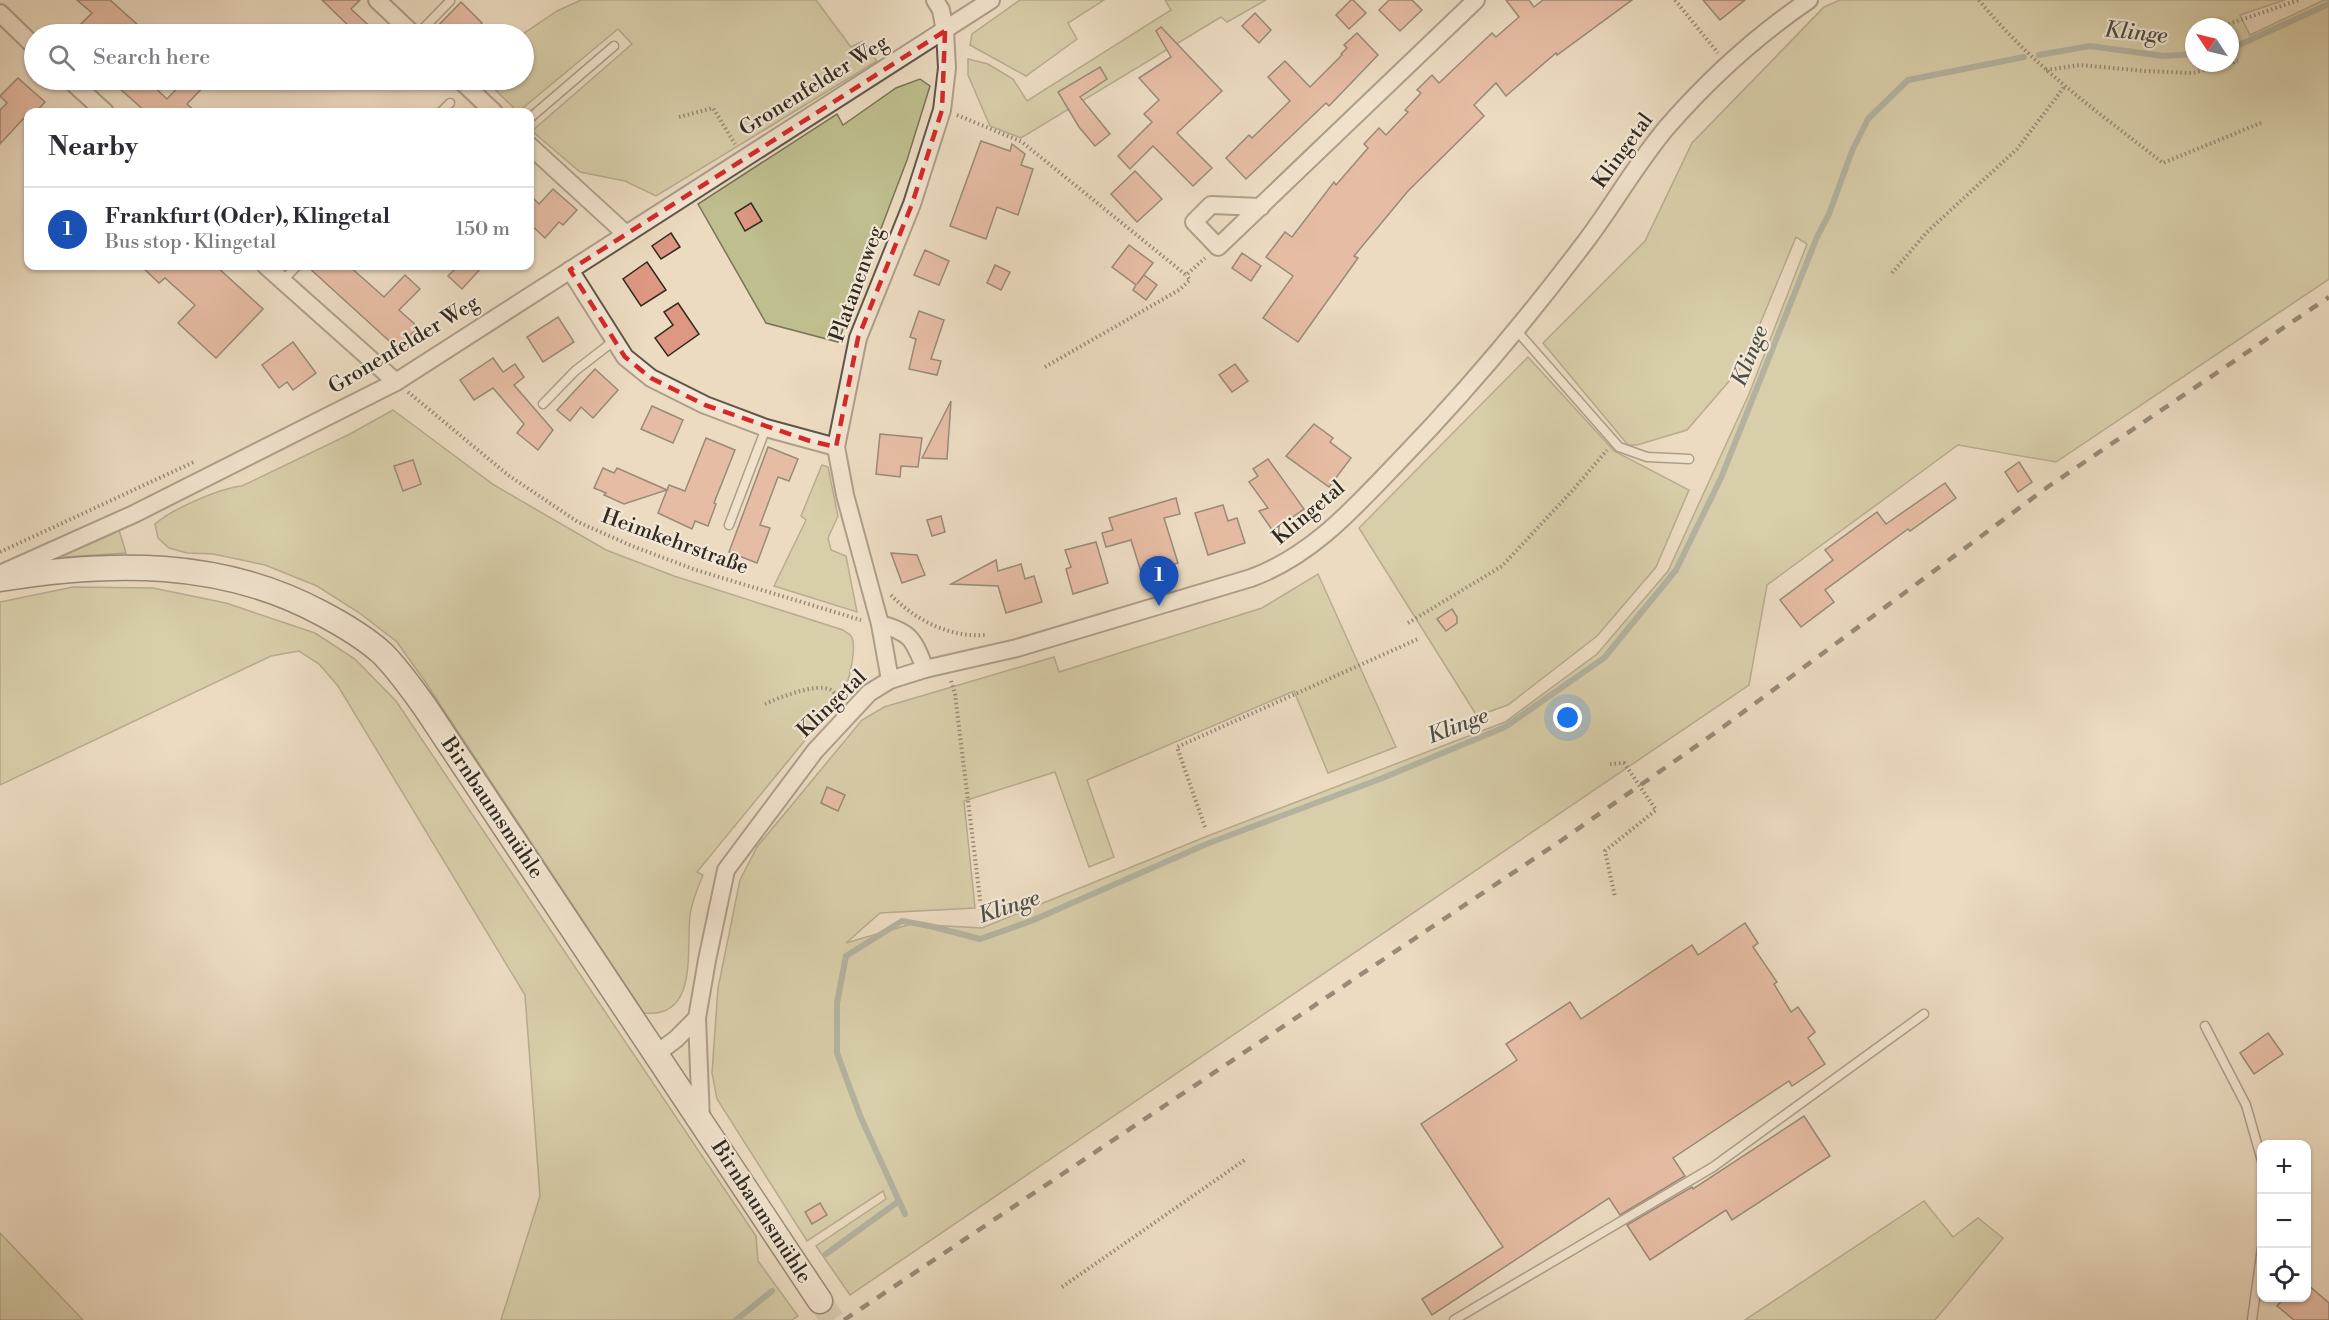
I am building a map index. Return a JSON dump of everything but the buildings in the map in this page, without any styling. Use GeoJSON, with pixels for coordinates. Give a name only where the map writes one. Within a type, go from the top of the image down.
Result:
{"type":"FeatureCollection","features":[{"type":"Feature","properties":{"kind":"main road","name":"Birnbaumsmühle"},"geometry":{"type":"LineString","coordinates":[[0,579],[90,568],[144,567],[195,572],[245,581],[297,600],[339,622],[381,653],[425,707],[820,1301]]}},
{"type":"Feature","properties":{"kind":"street"},"geometry":{"type":"LineString","coordinates":[[377,0],[404,24]]}},
{"type":"Feature","properties":{"kind":"street","name":"Platanenweg"},"geometry":{"type":"LineString","coordinates":[[890,680],[880,624],[845,495],[836,447],[858,338],[912,204],[942,110],[947,68],[945,31],[941,10],[935,0]]}},
{"type":"Feature","properties":{"kind":"street","name":"Gronenfelder Weg"},"geometry":{"type":"LineString","coordinates":[[0,574],[134,514],[396,382],[743,157],[991,0]]}},
{"type":"Feature","properties":{"kind":"street"},"geometry":{"type":"LineString","coordinates":[[1261,207],[1211,205],[1194,222],[1218,247],[1261,207],[1476,0]]}},
{"type":"Feature","properties":{"kind":"street","name":"Klingetal"},"geometry":{"type":"LineString","coordinates":[[702,1122],[697,1018],[726,870],[815,751],[869,693],[890,680],[925,669],[1017,648],[1273,570],[1300,554],[1348,514],[1423,436],[1517,331],[1588,239],[1721,57],[1809,0]]}},
{"type":"Feature","properties":{"kind":"street"},"geometry":{"type":"LineString","coordinates":[[0,13],[24,36]]}},
{"type":"Feature","properties":{"kind":"street"},"geometry":{"type":"LineString","coordinates":[[81,90],[101,108]]}},
{"type":"Feature","properties":{"kind":"street"},"geometry":{"type":"LineString","coordinates":[[471,90],[490,108]]}},
{"type":"Feature","properties":{"kind":"street"},"geometry":{"type":"LineString","coordinates":[[534,150],[626,234]]}},
{"type":"Feature","properties":{"kind":"street"},"geometry":{"type":"LineString","coordinates":[[271,270],[396,382]]}},
{"type":"Feature","properties":{"kind":"street"},"geometry":{"type":"LineString","coordinates":[[570,270],[625,357],[651,378],[705,405],[766,428],[836,447]]}},
{"type":"Feature","properties":{"kind":"street"},"geometry":{"type":"LineString","coordinates":[[880,624],[902,630],[917,648],[925,669]]}},
{"type":"Feature","properties":{"kind":"street"},"geometry":{"type":"LineString","coordinates":[[656,1054],[676,1039],[697,1018]]}},
{"type":"Feature","properties":{"kind":"lane"},"geometry":{"type":"LineString","coordinates":[[426,24],[450,1]]}},
{"type":"Feature","properties":{"kind":"lane"},"geometry":{"type":"LineString","coordinates":[[534,115],[614,46]]}},
{"type":"Feature","properties":{"kind":"lane"},"geometry":{"type":"LineString","coordinates":[[445,108],[450,103]]}},
{"type":"Feature","properties":{"kind":"lane"},"geometry":{"type":"LineString","coordinates":[[282,281],[293,270]]}},
{"type":"Feature","properties":{"kind":"lane"},"geometry":{"type":"LineString","coordinates":[[1517,331],[1619,447],[1647,457],[1689,459]]}},
{"type":"Feature","properties":{"kind":"lane"},"geometry":{"type":"LineString","coordinates":[[543,404],[575,371],[615,340]]}},
{"type":"Feature","properties":{"kind":"lane"},"geometry":{"type":"LineString","coordinates":[[729,525],[766,428]]}},
{"type":"Feature","properties":{"kind":"lane"},"geometry":{"type":"LineString","coordinates":[[1454,1320],[1713,1167],[1924,1014]]}},
{"type":"Feature","properties":{"kind":"lane"},"geometry":{"type":"LineString","coordinates":[[2205,1026],[2246,1105],[2257,1144]]}},
{"type":"Feature","properties":{"kind":"lane"},"geometry":{"type":"LineString","coordinates":[[2252,1320],[2257,1284]]}},
{"type":"Feature","properties":{"kind":"path"},"geometry":{"type":"LineString","coordinates":[[1675,0],[1721,57]]}},
{"type":"Feature","properties":{"kind":"path"},"geometry":{"type":"LineString","coordinates":[[1979,0],[1998,24],[2046,70],[2163,163],[2263,122]]}},
{"type":"Feature","properties":{"kind":"path"},"geometry":{"type":"LineString","coordinates":[[2239,21],[2299,0]]}},
{"type":"Feature","properties":{"kind":"path"},"geometry":{"type":"LineString","coordinates":[[2046,70],[2080,65],[2145,71],[2197,72]]}},
{"type":"Feature","properties":{"kind":"path"},"geometry":{"type":"LineString","coordinates":[[1892,273],[1927,232],[2017,149],[2065,86]]}},
{"type":"Feature","properties":{"kind":"path"},"geometry":{"type":"LineString","coordinates":[[679,117],[713,108],[743,157]]}},
{"type":"Feature","properties":{"kind":"path"},"geometry":{"type":"LineString","coordinates":[[942,110],[1022,142],[1190,280],[1179,290],[1045,367]]}},
{"type":"Feature","properties":{"kind":"path"},"geometry":{"type":"LineString","coordinates":[[1186,275],[1218,247]]}},
{"type":"Feature","properties":{"kind":"path","name":"Heimkehrstraße"},"geometry":{"type":"LineString","coordinates":[[396,382],[508,475],[578,522],[632,546],[696,570],[880,624]]}},
{"type":"Feature","properties":{"kind":"path"},"geometry":{"type":"LineString","coordinates":[[1408,623],[1502,566],[1572,491],[1614,441]]}},
{"type":"Feature","properties":{"kind":"path"},"geometry":{"type":"LineString","coordinates":[[890,594],[902,606],[926,622],[949,631],[974,636],[995,635]]}},
{"type":"Feature","properties":{"kind":"path"},"geometry":{"type":"LineString","coordinates":[[1205,827],[1177,747],[1418,639]]}},
{"type":"Feature","properties":{"kind":"path"},"geometry":{"type":"LineString","coordinates":[[947,664],[955,694],[982,915]]}},
{"type":"Feature","properties":{"kind":"path"},"geometry":{"type":"LineString","coordinates":[[765,704],[784,694],[822,688],[831,689],[851,712]]}},
{"type":"Feature","properties":{"kind":"path"},"geometry":{"type":"LineString","coordinates":[[1610,764],[1624,763],[1656,810],[1605,851],[1615,897]]}},
{"type":"Feature","properties":{"kind":"path"},"geometry":{"type":"LineString","coordinates":[[1062,1287],[1246,1159]]}},
{"type":"Feature","properties":{"kind":"highlighted area"},"geometry":{"type":"Polygon","coordinates":[[[945,31],[942,110],[912,204],[858,338],[836,447],[810,441],[705,405],[651,378],[625,357],[570,270],[945,31]]]}},
{"type":"Feature","properties":{"kind":"shaded area"},"geometry":{"type":"Polygon","coordinates":[[[581,0],[816,0],[851,47],[863,41],[877,61],[656,196],[625,181],[580,172],[534,133],[534,129],[632,44],[618,29],[523,108],[514,108],[495,90],[534,90],[534,27],[557,11],[581,0]]]}},
{"type":"Feature","properties":{"kind":"shaded area"},"geometry":{"type":"Polygon","coordinates":[[[1020,0],[1104,0],[1068,23],[1077,39],[1026,76],[970,45],[972,34],[1020,0]]]}},
{"type":"Feature","properties":{"kind":"shaded area"},"geometry":{"type":"Polygon","coordinates":[[[1165,0],[1266,0],[1227,22],[1221,17],[1021,138],[990,126],[968,75],[968,59],[988,64],[1013,79],[1027,101],[1171,10],[1165,0]]]}},
{"type":"Feature","properties":{"kind":"shaded area"},"geometry":{"type":"Polygon","coordinates":[[[1840,0],[2285,0],[2240,15],[2250,35],[2324,0],[2329,0],[2329,279],[2056,462],[1958,445],[1767,585],[1749,685],[850,1295],[816,1246],[886,1199],[883,1191],[807,1241],[717,1099],[712,1073],[718,988],[740,880],[757,847],[862,720],[884,707],[1054,657],[1059,672],[1262,608],[1318,574],[1396,747],[1328,773],[1294,691],[1087,780],[1114,857],[1089,867],[1055,772],[964,801],[975,908],[880,913],[846,943],[911,924],[982,928],[1205,837],[1505,722],[1597,654],[1668,571],[1749,394],[1807,244],[1796,237],[1743,365],[1687,430],[1637,445],[1628,445],[1543,343],[1645,241],[1692,143],[1824,7],[1840,0]]]}},
{"type":"Feature","properties":{"kind":"shaded area"},"geometry":{"type":"Polygon","coordinates":[[[920,79],[930,86],[907,160],[838,342],[766,323],[698,204],[837,114],[843,125],[896,88],[920,79]]]}},
{"type":"Feature","properties":{"kind":"shaded area"},"geometry":{"type":"Polygon","coordinates":[[[1528,357],[1614,451],[1689,490],[1656,567],[1597,636],[1508,705],[1477,716],[1359,528],[1528,357]]]}},
{"type":"Feature","properties":{"kind":"shaded area"},"geometry":{"type":"Polygon","coordinates":[[[393,410],[494,485],[606,550],[674,576],[843,630],[851,636],[853,656],[843,694],[697,872],[703,875],[690,915],[686,979],[682,994],[674,1005],[662,1012],[644,1013],[397,642],[358,612],[317,586],[265,565],[169,548],[158,538],[155,524],[184,506],[209,495],[242,486],[350,434],[393,410]]]}},
{"type":"Feature","properties":{"kind":"shaded area"},"geometry":{"type":"Polygon","coordinates":[[[822,465],[828,467],[838,516],[828,538],[831,550],[846,556],[857,612],[774,586],[806,520],[801,516],[822,465]]]}},
{"type":"Feature","properties":{"kind":"shaded area"},"geometry":{"type":"Polygon","coordinates":[[[119,530],[126,553],[64,557],[63,553],[119,530]]]}},
{"type":"Feature","properties":{"kind":"shaded area"},"geometry":{"type":"Polygon","coordinates":[[[73,587],[153,588],[226,603],[315,633],[355,659],[396,701],[756,1236],[758,1261],[798,1316],[792,1320],[501,1320],[540,1196],[525,995],[338,686],[319,664],[299,651],[271,656],[0,785],[0,602],[73,587]]]}},
{"type":"Feature","properties":{"kind":"shaded area"},"geometry":{"type":"Polygon","coordinates":[[[1924,1201],[1953,1237],[1978,1218],[2003,1238],[1935,1320],[1745,1320],[1924,1201]]]}},
{"type":"Feature","properties":{"kind":"shaded area"},"geometry":{"type":"Polygon","coordinates":[[[0,1233],[83,1320],[0,1320],[0,1233]]]}},
{"type":"Feature","properties":{"kind":"waterway","name":"Klinge"},"geometry":{"type":"LineString","coordinates":[[2239,45],[2329,4]]}},
{"type":"Feature","properties":{"kind":"waterway","name":"Klinge"},"geometry":{"type":"LineString","coordinates":[[2039,55],[2090,46],[2163,56],[2185,55]]}},
{"type":"Feature","properties":{"kind":"waterway","name":"Klinge"},"geometry":{"type":"LineString","coordinates":[[905,1214],[861,1118],[837,1053],[837,1003],[846,956],[902,921],[980,939],[1031,921],[1209,843],[1380,779],[1505,727],[1604,658],[1676,570],[1721,478],[1817,237],[1829,214],[1852,151],[1868,119],[1908,80],[2024,57]]}},
{"type":"Feature","properties":{"kind":"waterway"},"geometry":{"type":"LineString","coordinates":[[826,1254],[899,1201]]}},
{"type":"Feature","properties":{"kind":"waterway"},"geometry":{"type":"LineString","coordinates":[[736,1320],[772,1291]]}},
{"type":"Feature","properties":{"kind":"tunnel"},"geometry":{"type":"LineString","coordinates":[[820,1301],[833,1320]]}},
{"type":"Feature","properties":{"kind":"railway"},"geometry":{"type":"LineString","coordinates":[[844,1320],[1562,840],[1719,730],[2049,486],[2329,297]]}},
{"type":"Feature","properties":{"kind":"place","name":"Frankfurt (Oder), Klingetal"},"geometry":{"type":"Point","coordinates":[1159,606]}}]}
